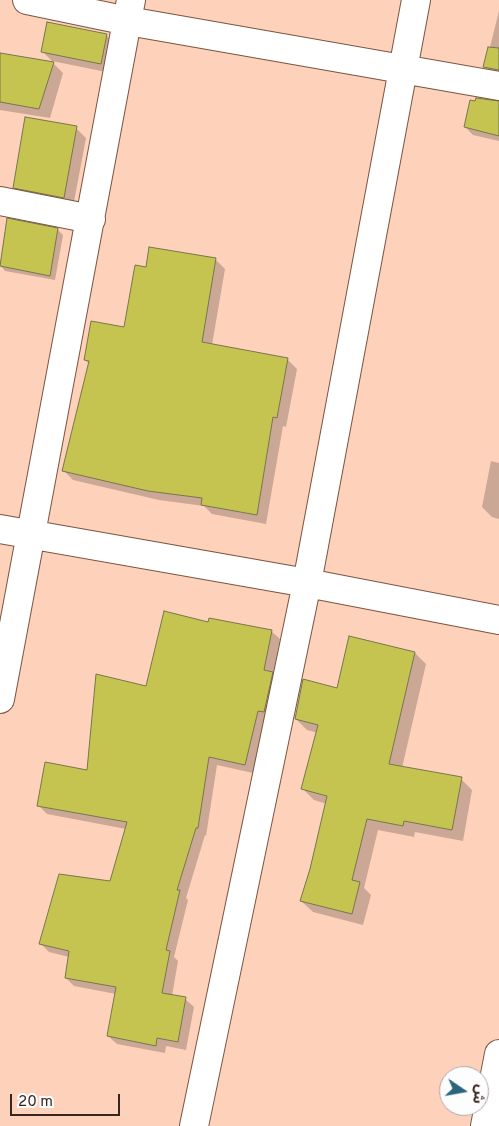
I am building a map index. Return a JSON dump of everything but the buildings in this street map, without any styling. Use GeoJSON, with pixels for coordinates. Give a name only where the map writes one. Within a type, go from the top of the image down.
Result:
{"type":"FeatureCollection","features":[{"type":"Feature","properties":{"kind":"street"},"geometry":{"type":"LineString","coordinates":[[27,0],[129,11],[499,86]]}},
{"type":"Feature","properties":{"kind":"street"},"geometry":{"type":"LineString","coordinates":[[194,1126],[307,583],[416,0]]}},
{"type":"Feature","properties":{"kind":"street"},"geometry":{"type":"LineString","coordinates":[[0,700],[129,11]]}},
{"type":"Feature","properties":{"kind":"street"},"geometry":{"type":"LineString","coordinates":[[0,201],[91,219]]}},
{"type":"Feature","properties":{"kind":"street"},"geometry":{"type":"LineString","coordinates":[[0,529],[307,583],[499,620]]}},
{"type":"Feature","properties":{"kind":"street"},"geometry":{"type":"LineString","coordinates":[[485,1126],[499,1054]]}}]}
